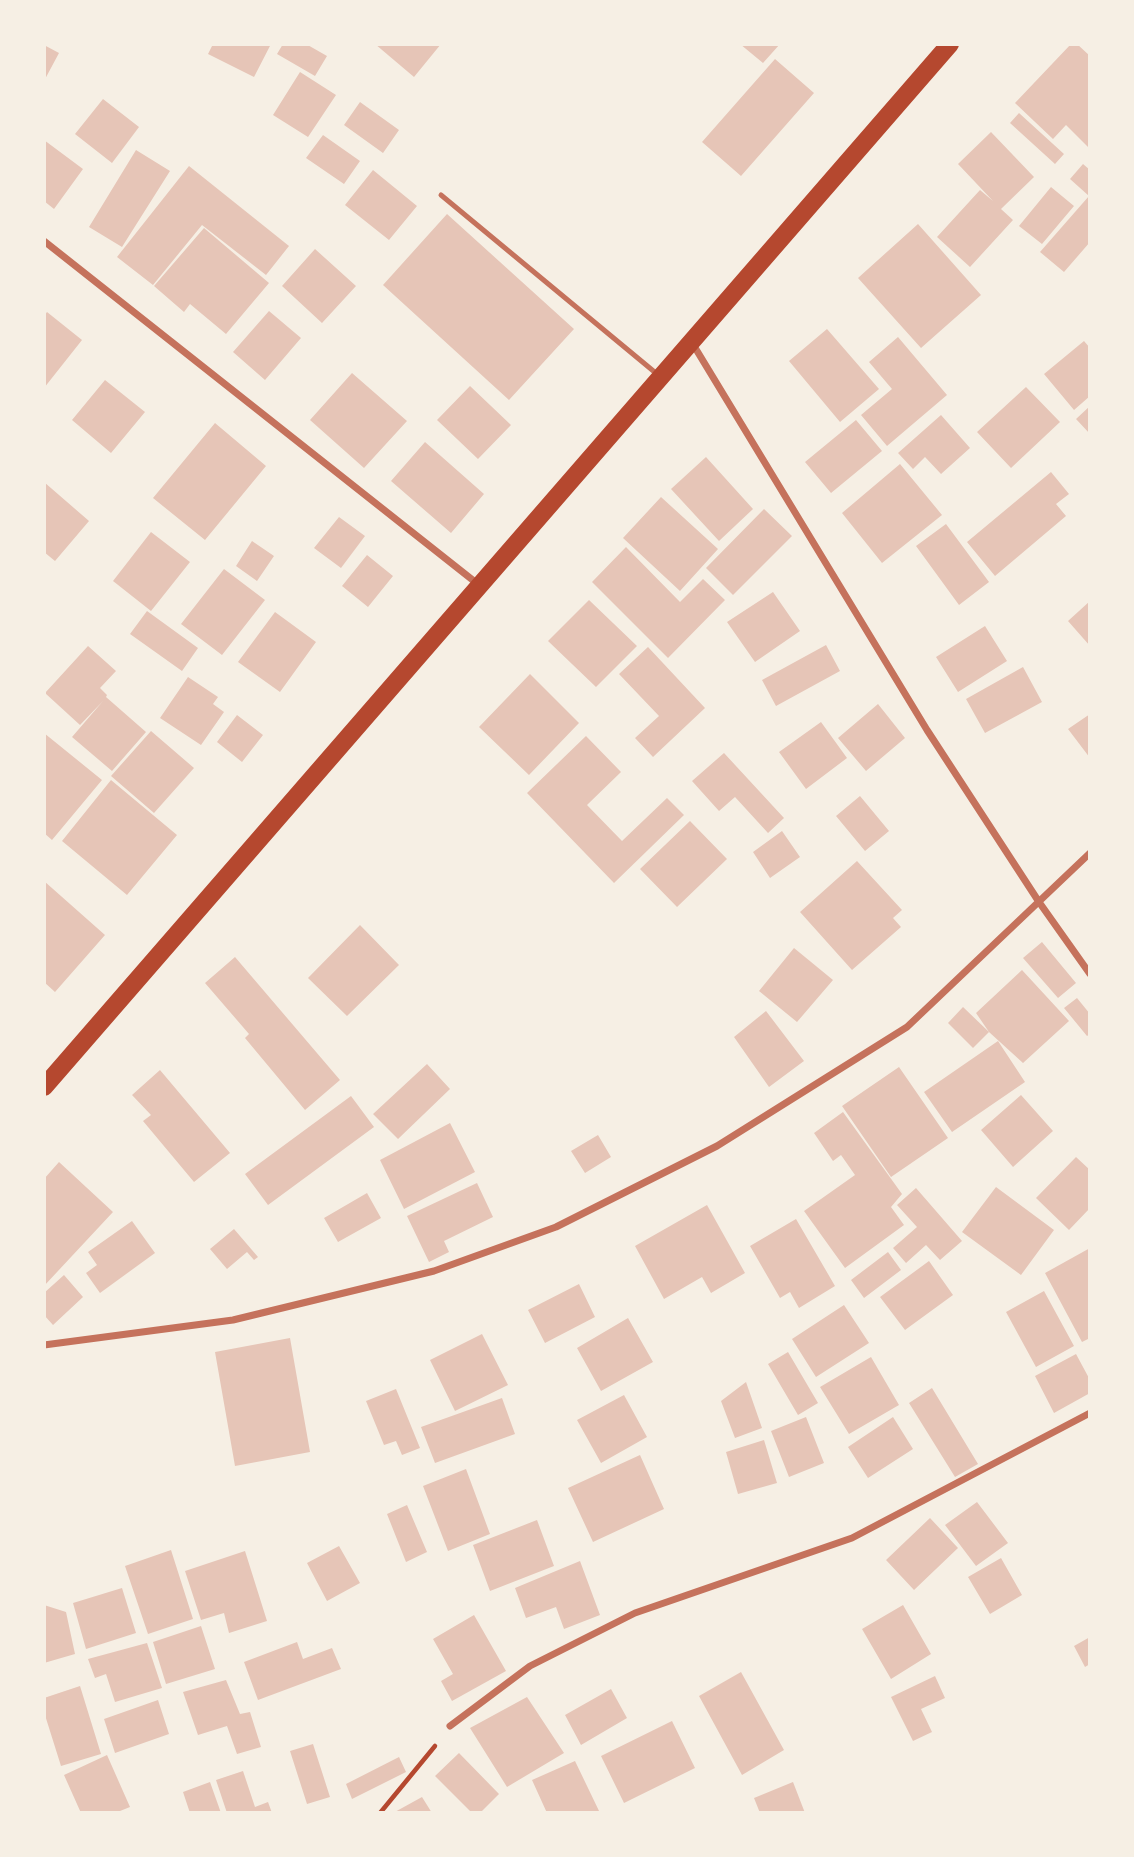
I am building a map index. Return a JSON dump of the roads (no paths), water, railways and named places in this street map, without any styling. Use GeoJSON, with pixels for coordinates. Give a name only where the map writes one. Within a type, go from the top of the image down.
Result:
{"type":"FeatureCollection","features":[{"type":"Feature","properties":{"kind":"main road"},"geometry":{"type":"LineString","coordinates":[[44,1087],[950,44]]}},
{"type":"Feature","properties":{"kind":"street"},"geometry":{"type":"LineString","coordinates":[[44,241],[479,585]]}},
{"type":"Feature","properties":{"kind":"street"},"geometry":{"type":"LineString","coordinates":[[691,341],[927,730],[1039,902],[1090,974]]}},
{"type":"Feature","properties":{"kind":"street"},"geometry":{"type":"LineString","coordinates":[[44,1345],[233,1320],[434,1271],[556,1227],[717,1146],[907,1027],[1090,853]]}},
{"type":"Feature","properties":{"kind":"street"},"geometry":{"type":"LineString","coordinates":[[450,1726],[530,1666],[635,1614],[852,1538],[1090,1413]]}},
{"type":"Feature","properties":{"kind":"lane"},"geometry":{"type":"LineString","coordinates":[[441,195],[660,376]]}}]}
